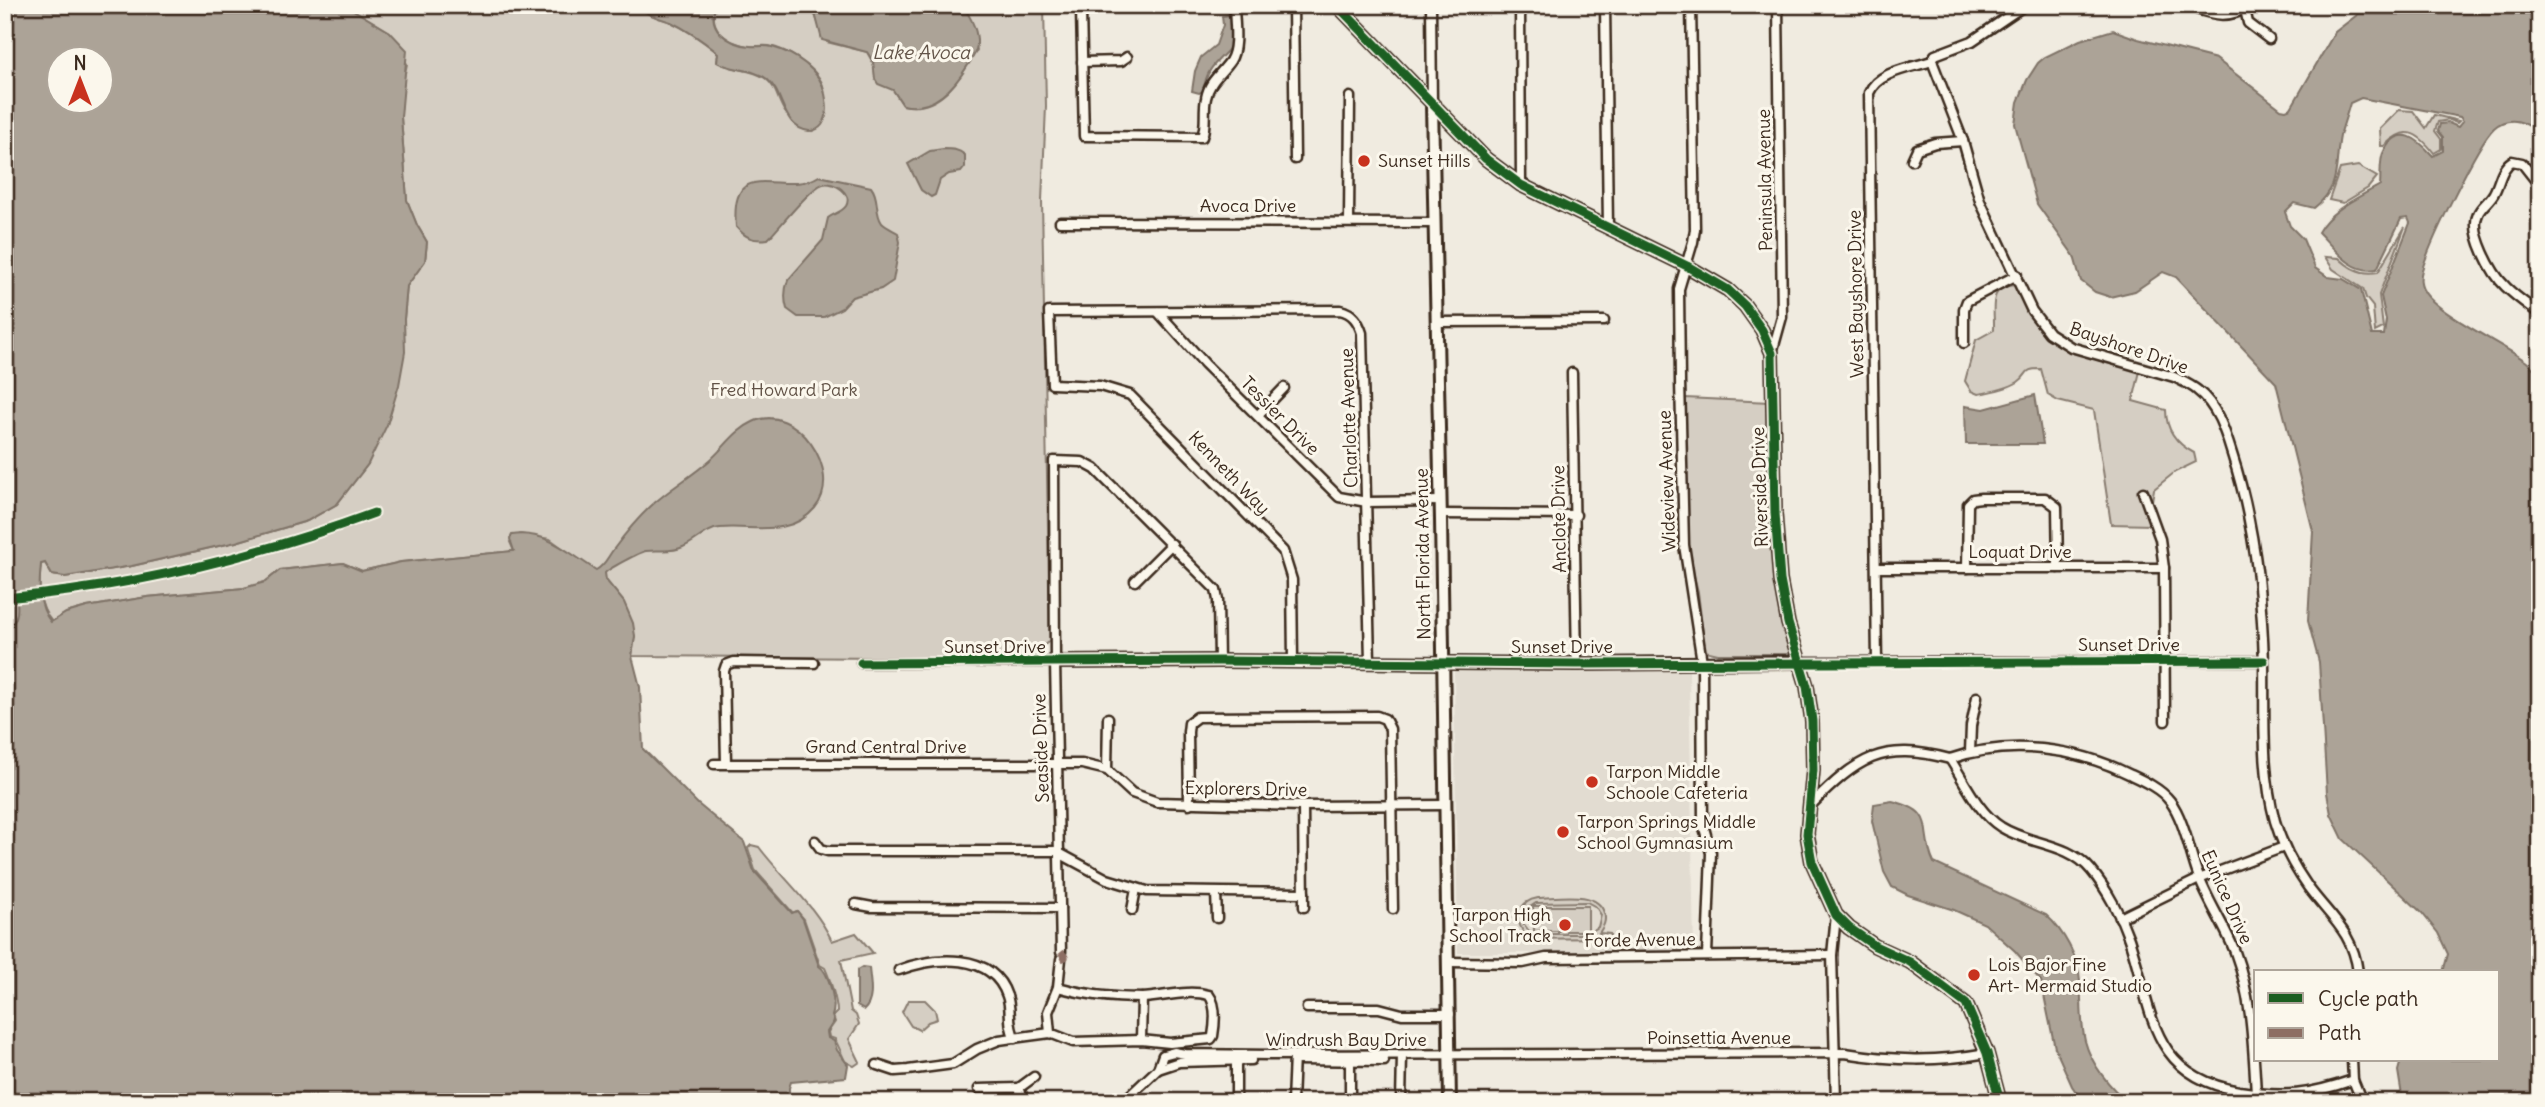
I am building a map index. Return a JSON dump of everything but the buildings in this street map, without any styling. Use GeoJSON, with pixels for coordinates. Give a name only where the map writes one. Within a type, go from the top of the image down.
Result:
{"type":"FeatureCollection","features":[{"type":"Feature","properties":{"kind":"street"},"geometry":{"type":"LineString","coordinates":[[1081,10],[1084,136],[1202,137],[1206,126],[1206,99],[1212,80],[1232,59],[1235,42],[1234,5]]}},
{"type":"Feature","properties":{"kind":"street"},"geometry":{"type":"LineString","coordinates":[[1293,5],[1295,159]]}},
{"type":"Feature","properties":{"kind":"street","name":"North Florida Avenue"},"geometry":{"type":"LineString","coordinates":[[1431,5],[1450,1102]]}},
{"type":"Feature","properties":{"kind":"street"},"geometry":{"type":"LineString","coordinates":[[1520,5],[1521,185]]}},
{"type":"Feature","properties":{"kind":"street"},"geometry":{"type":"LineString","coordinates":[[1605,5],[1608,227]]}},
{"type":"Feature","properties":{"kind":"street","name":"Wideview Avenue"},"geometry":{"type":"LineString","coordinates":[[1691,5],[1695,229],[1679,289],[1684,545],[1702,662],[1703,824],[1711,853],[1707,955]]}},
{"type":"Feature","properties":{"kind":"street","name":"Peninsula Avenue"},"geometry":{"type":"LineString","coordinates":[[1772,353],[1782,317],[1778,5]]}},
{"type":"Feature","properties":{"kind":"street"},"geometry":{"type":"LineString","coordinates":[[1932,61],[1935,55],[1972,41],[2025,5]]}},
{"type":"Feature","properties":{"kind":"street"},"geometry":{"type":"LineString","coordinates":[[2184,5],[2221,15],[2230,15],[2248,7],[2249,23],[2269,39]]}},
{"type":"Feature","properties":{"kind":"street","name":"Riverside Drive"},"geometry":{"type":"LineString","coordinates":[[1341,7],[1432,105],[1500,171],[1521,185],[1687,266],[1728,290],[1745,306],[1762,330],[1772,353],[1775,510],[1780,580],[1807,686],[1812,721],[1813,770],[1807,834],[1809,853],[1816,875],[1836,915],[1849,928],[1875,946],[1910,962],[1966,1004],[1987,1052],[2000,1102]]}},
{"type":"Feature","properties":{"kind":"street"},"geometry":{"type":"LineString","coordinates":[[1082,62],[1121,61],[1128,57]]}},
{"type":"Feature","properties":{"kind":"street","name":"Bayshore Drive"},"geometry":{"type":"LineString","coordinates":[[1932,61],[1963,141],[1980,201],[2040,324],[2059,341],[2071,347],[2174,377],[2197,390],[2215,410],[2228,442],[2249,513],[2255,546],[2264,661],[2268,785],[2275,822],[2284,847],[2310,889],[2343,928],[2358,970]]}},
{"type":"Feature","properties":{"kind":"street","name":"West Bayshore Drive"},"geometry":{"type":"LineString","coordinates":[[1877,662],[1869,93],[1873,84],[1881,78],[1932,61]]}},
{"type":"Feature","properties":{"kind":"street"},"geometry":{"type":"LineString","coordinates":[[1349,222],[1350,97]]}},
{"type":"Feature","properties":{"kind":"street"},"geometry":{"type":"LineString","coordinates":[[1433,139],[1451,124]]}},
{"type":"Feature","properties":{"kind":"street"},"geometry":{"type":"LineString","coordinates":[[1912,160],[1917,149],[1935,143],[1963,141]]}},
{"type":"Feature","properties":{"kind":"street"},"geometry":{"type":"LineString","coordinates":[[2540,186],[2522,163],[2512,160],[2506,164],[2491,200],[2478,214],[2476,223],[2482,248],[2499,280],[2540,314]]}},
{"type":"Feature","properties":{"kind":"street","name":"Avoca Drive"},"geometry":{"type":"LineString","coordinates":[[1060,222],[1435,223]]}},
{"type":"Feature","properties":{"kind":"street"},"geometry":{"type":"LineString","coordinates":[[1964,343],[1964,309],[1967,301],[2017,275]]}},
{"type":"Feature","properties":{"kind":"street","name":"Charlotte Avenue"},"geometry":{"type":"LineString","coordinates":[[1052,384],[1049,312],[1340,310],[1351,314],[1359,322],[1362,332],[1370,661]]}},
{"type":"Feature","properties":{"kind":"street","name":"Tessier Drive"},"geometry":{"type":"LineString","coordinates":[[1157,312],[1339,498],[1367,502],[1441,501]]}},
{"type":"Feature","properties":{"kind":"street"},"geometry":{"type":"LineString","coordinates":[[1436,322],[1604,321]]}},
{"type":"Feature","properties":{"kind":"street","name":"Anclote Drive"},"geometry":{"type":"LineString","coordinates":[[1572,373],[1577,664]]}},
{"type":"Feature","properties":{"kind":"street","name":"Kenneth Way"},"geometry":{"type":"LineString","coordinates":[[1052,384],[1100,386],[1130,396],[1283,551],[1292,580],[1293,661]]}},
{"type":"Feature","properties":{"kind":"street"},"geometry":{"type":"LineString","coordinates":[[1258,415],[1284,388]]}},
{"type":"Feature","properties":{"kind":"street","name":"Seaside Drive"},"geometry":{"type":"LineString","coordinates":[[1050,1033],[1048,1012],[1058,987],[1061,955],[1054,461],[1082,462],[1095,469],[1172,544]]}},
{"type":"Feature","properties":{"kind":"street"},"geometry":{"type":"LineString","coordinates":[[2143,492],[2160,539],[2164,568],[2165,721]]}},
{"type":"Feature","properties":{"kind":"street"},"geometry":{"type":"LineString","coordinates":[[1967,568],[1968,504],[1973,499],[2045,498],[2057,507],[2058,568]]}},
{"type":"Feature","properties":{"kind":"street"},"geometry":{"type":"LineString","coordinates":[[1441,514],[1576,515]]}},
{"type":"Feature","properties":{"kind":"street"},"geometry":{"type":"LineString","coordinates":[[1135,581],[1172,544],[1216,590],[1219,661]]}},
{"type":"Feature","properties":{"kind":"street","name":"Loquat Drive"},"geometry":{"type":"LineString","coordinates":[[1877,568],[2164,568]]}},
{"type":"Feature","properties":{"kind":"street","name":"Sunset Drive"},"geometry":{"type":"LineString","coordinates":[[861,663],[1055,667],[1219,661],[1577,664],[2264,661]]}},
{"type":"Feature","properties":{"kind":"street"},"geometry":{"type":"LineString","coordinates":[[726,763],[723,671],[726,665],[734,662],[814,663]]}},
{"type":"Feature","properties":{"kind":"street"},"geometry":{"type":"LineString","coordinates":[[1810,806],[1855,764],[1870,758],[1911,751],[1950,759],[1970,752],[1971,726],[1977,697]]}},
{"type":"Feature","properties":{"kind":"street"},"geometry":{"type":"LineString","coordinates":[[1189,804],[1188,732],[1189,723],[1197,717],[1377,716],[1385,719],[1390,729],[1393,909]]}},
{"type":"Feature","properties":{"kind":"street"},"geometry":{"type":"LineString","coordinates":[[1058,763],[1082,764],[1107,770],[1108,718]]}},
{"type":"Feature","properties":{"kind":"street","name":"Eunice Drive"},"geometry":{"type":"LineString","coordinates":[[1970,752],[2020,747],[2076,755],[2133,776],[2169,800],[2179,820],[2199,878],[2232,945],[2246,989],[2256,1093]]}},
{"type":"Feature","properties":{"kind":"street"},"geometry":{"type":"LineString","coordinates":[[1950,759],[1995,823],[2007,831],[2060,849],[2091,870],[2120,918],[2130,941],[2147,1007],[2166,1050],[2182,1066],[2200,1078],[2223,1087],[2256,1093],[2293,1096],[2315,1093],[2353,1080]]}},
{"type":"Feature","properties":{"kind":"street","name":"Grand Central Drive"},"geometry":{"type":"LineString","coordinates":[[714,764],[1058,763]]}},
{"type":"Feature","properties":{"kind":"street","name":"Explorers Drive"},"geometry":{"type":"LineString","coordinates":[[1107,770],[1132,793],[1157,802],[1303,806],[1445,805]]}},
{"type":"Feature","properties":{"kind":"street"},"geometry":{"type":"LineString","coordinates":[[1303,806],[1304,907]]}},
{"type":"Feature","properties":{"kind":"street"},"geometry":{"type":"LineString","coordinates":[[815,841],[821,849],[828,851],[1059,852],[1102,876],[1136,889],[1304,893]]}},
{"type":"Feature","properties":{"kind":"street"},"geometry":{"type":"LineString","coordinates":[[2120,918],[2199,878],[2284,847]]}},
{"type":"Feature","properties":{"kind":"street"},"geometry":{"type":"LineString","coordinates":[[1132,910],[1136,889]]}},
{"type":"Feature","properties":{"kind":"street"},"geometry":{"type":"LineString","coordinates":[[1216,893],[1217,918]]}},
{"type":"Feature","properties":{"kind":"street"},"geometry":{"type":"LineString","coordinates":[[856,904],[872,907],[1060,908]]}},
{"type":"Feature","properties":{"kind":"street"},"geometry":{"type":"LineString","coordinates":[[1836,915],[1832,955],[1836,1102]]}},
{"type":"Feature","properties":{"kind":"street","name":"Forde Avenue"},"geometry":{"type":"LineString","coordinates":[[1449,962],[1523,963],[1546,958],[1832,955]]}},
{"type":"Feature","properties":{"kind":"street"},"geometry":{"type":"LineString","coordinates":[[899,970],[933,961],[978,963],[1003,987],[1009,998],[1011,1031],[1015,1038]]}},
{"type":"Feature","properties":{"kind":"street"},"geometry":{"type":"LineString","coordinates":[[1058,987],[1079,993],[1142,998],[1201,993],[1209,995],[1214,1010],[1211,1058]]}},
{"type":"Feature","properties":{"kind":"street"},"geometry":{"type":"LineString","coordinates":[[1141,1040],[1142,998]]}},
{"type":"Feature","properties":{"kind":"street"},"geometry":{"type":"LineString","coordinates":[[1307,1008],[1379,1008],[1402,1014],[1450,1014]]}},
{"type":"Feature","properties":{"kind":"street"},"geometry":{"type":"LineString","coordinates":[[877,1065],[908,1070],[953,1064],[977,1049],[1015,1038],[1050,1033],[1073,1041],[1141,1040],[1170,1043],[1211,1039]]}},
{"type":"Feature","properties":{"kind":"street","name":"Poinsettia Avenue"},"geometry":{"type":"LineString","coordinates":[[1450,1054],[1835,1054],[1909,1061],[1946,1060],[1987,1052]]}},
{"type":"Feature","properties":{"kind":"street","name":"Windrush Bay Drive"},"geometry":{"type":"LineString","coordinates":[[1158,1069],[1166,1053],[1179,1057],[1211,1058],[1402,1058],[1450,1054]]}},
{"type":"Feature","properties":{"kind":"street","name":"Windrush Bay Drive"},"geometry":{"type":"LineString","coordinates":[[1123,1102],[1158,1069],[1179,1057]]}},
{"type":"Feature","properties":{"kind":"street"},"geometry":{"type":"LineString","coordinates":[[1236,1058],[1236,1102]]}},
{"type":"Feature","properties":{"kind":"street"},"geometry":{"type":"LineString","coordinates":[[1292,1102],[1294,1058]]}},
{"type":"Feature","properties":{"kind":"street"},"geometry":{"type":"LineString","coordinates":[[1350,1058],[1350,1102]]}},
{"type":"Feature","properties":{"kind":"street"},"geometry":{"type":"LineString","coordinates":[[1401,1102],[1402,1058]]}},
{"type":"Feature","properties":{"kind":"street"},"geometry":{"type":"LineString","coordinates":[[2352,1062],[2353,1080],[2362,1102]]}},
{"type":"Feature","properties":{"kind":"street"},"geometry":{"type":"LineString","coordinates":[[979,1089],[1018,1088],[1034,1077]]}},
{"type":"Feature","properties":{"kind":"street"},"geometry":{"type":"LineString","coordinates":[[1018,1088],[1025,1102]]}},
{"type":"Feature","properties":{"kind":"shaded area"},"geometry":{"type":"Polygon","coordinates":[[[1454,671],[1689,671],[1694,953],[1458,953],[1454,671]]]}},
{"type":"Feature","properties":{"kind":"green space","name":"Fred Howard Park"},"geometry":{"type":"Polygon","coordinates":[[[345,5],[637,5],[649,14],[690,32],[718,53],[717,62],[765,78],[772,85],[787,115],[812,131],[822,124],[825,114],[824,88],[818,77],[807,65],[783,51],[769,46],[747,46],[720,33],[714,21],[716,5],[809,5],[827,42],[867,52],[885,85],[893,90],[903,105],[916,106],[928,104],[948,91],[977,50],[968,14],[962,5],[1044,5],[1046,106],[1042,201],[1050,640],[1038,651],[1040,653],[1035,653],[1030,659],[632,656],[635,636],[606,580],[550,539],[520,534],[510,542],[514,551],[401,562],[362,571],[343,563],[280,570],[265,582],[244,588],[147,597],[87,607],[66,613],[52,622],[41,601],[41,564],[45,563],[52,575],[65,577],[132,566],[236,542],[307,521],[337,504],[368,464],[404,319],[407,286],[425,261],[427,242],[407,200],[401,117],[402,87],[407,64],[390,32],[345,5]]]}},
{"type":"Feature","properties":{"kind":"green space"},"geometry":{"type":"Polygon","coordinates":[[[2399,110],[2413,111],[2426,128],[2434,115],[2459,121],[2438,122],[2435,131],[2441,139],[2441,149],[2434,153],[2422,140],[2410,133],[2398,135],[2381,146],[2380,129],[2399,110]]]}},
{"type":"Feature","properties":{"kind":"green space"},"geometry":{"type":"Polygon","coordinates":[[[2358,166],[2377,177],[2368,188],[2343,203],[2329,200],[2340,169],[2358,166]]]}},
{"type":"Feature","properties":{"kind":"green space"},"geometry":{"type":"Polygon","coordinates":[[[2405,227],[2379,295],[2383,328],[2375,332],[2373,307],[2363,289],[2333,269],[2325,257],[2339,258],[2362,272],[2378,272],[2405,227]]]}},
{"type":"Feature","properties":{"kind":"green space"},"geometry":{"type":"Polygon","coordinates":[[[2017,285],[2036,324],[2057,343],[2084,356],[2140,371],[2133,401],[2166,410],[2168,424],[2174,436],[2194,453],[2196,462],[2175,472],[2154,489],[2151,506],[2145,488],[2139,490],[2151,525],[2111,524],[2094,410],[2058,401],[2048,395],[2041,369],[2029,371],[2009,387],[1978,394],[1971,391],[1965,381],[1976,340],[1994,330],[1996,294],[2007,286],[2017,285]]]}},
{"type":"Feature","properties":{"kind":"green space"},"geometry":{"type":"Polygon","coordinates":[[[1685,398],[1770,402],[1770,440],[1793,654],[1718,654],[1705,651],[1698,592],[1688,551],[1685,398]]]}},
{"type":"Feature","properties":{"kind":"green space"},"geometry":{"type":"Polygon","coordinates":[[[5,570],[13,584],[17,601],[16,618],[6,629],[5,570]]]}},
{"type":"Feature","properties":{"kind":"green space"},"geometry":{"type":"Polygon","coordinates":[[[751,845],[759,847],[808,904],[832,941],[856,933],[873,953],[841,960],[851,1011],[856,1015],[859,1024],[849,1039],[860,1062],[854,1066],[845,1061],[835,1039],[829,1037],[828,1032],[835,1022],[833,1016],[837,1012],[836,1002],[804,919],[797,911],[793,913],[755,870],[748,848],[751,845]]]}},
{"type":"Feature","properties":{"kind":"green space"},"geometry":{"type":"Polygon","coordinates":[[[1576,896],[1594,901],[1600,905],[1605,916],[1599,933],[1610,934],[1610,938],[1520,939],[1520,934],[1525,934],[1519,922],[1520,911],[1531,900],[1576,896]],[[1587,902],[1536,903],[1524,911],[1523,923],[1529,931],[1536,934],[1587,934],[1598,927],[1601,915],[1596,907],[1587,902]]]}},
{"type":"Feature","properties":{"kind":"green space"},"geometry":{"type":"Polygon","coordinates":[[[1533,906],[1588,906],[1588,931],[1534,931],[1533,906]]]}},
{"type":"Feature","properties":{"kind":"green space"},"geometry":{"type":"Polygon","coordinates":[[[908,1000],[925,1000],[935,1010],[937,1019],[928,1022],[919,1030],[911,1026],[902,1012],[908,1000]]]}},
{"type":"Feature","properties":{"kind":"water"},"geometry":{"type":"Polygon","coordinates":[[[5,5],[345,5],[390,32],[407,50],[401,117],[407,200],[427,242],[425,261],[407,286],[405,352],[399,385],[387,425],[368,464],[337,504],[307,521],[236,542],[132,566],[65,577],[52,575],[45,563],[41,564],[43,609],[51,622],[66,613],[87,607],[147,597],[244,588],[265,582],[280,570],[343,563],[362,571],[401,562],[514,551],[510,539],[512,535],[524,534],[557,544],[596,570],[604,564],[646,511],[710,460],[741,430],[753,422],[769,418],[785,422],[799,430],[820,459],[824,476],[823,493],[815,508],[805,517],[783,527],[715,529],[678,549],[643,552],[605,573],[606,580],[624,602],[633,623],[635,636],[632,656],[640,687],[643,749],[698,804],[744,842],[754,871],[792,913],[797,911],[803,919],[819,966],[823,969],[831,989],[834,1021],[827,1032],[828,1038],[834,1041],[848,1065],[846,1077],[791,1082],[789,1102],[5,1102],[5,628],[16,618],[17,602],[5,570],[5,5]]]}},
{"type":"Feature","properties":{"kind":"water"},"geometry":{"type":"Polygon","coordinates":[[[637,5],[716,5],[714,21],[721,34],[742,45],[769,46],[780,50],[797,58],[812,70],[822,85],[826,98],[827,113],[822,125],[811,131],[800,128],[788,117],[773,85],[767,79],[717,62],[718,53],[701,40],[671,22],[649,14],[637,5]]]}},
{"type":"Feature","properties":{"kind":"water","name":"Lake Avoca"},"geometry":{"type":"Polygon","coordinates":[[[809,5],[962,5],[975,29],[976,48],[962,74],[942,96],[924,105],[903,105],[893,90],[878,84],[873,61],[867,52],[822,40],[814,9],[809,5]]]}},
{"type":"Feature","properties":{"kind":"water"},"geometry":{"type":"Polygon","coordinates":[[[2370,5],[2540,5],[2540,136],[2525,123],[2518,121],[2506,122],[2494,128],[2477,153],[2443,218],[2426,257],[2421,278],[2424,291],[2441,308],[2524,360],[2540,375],[2540,1102],[2403,1102],[2398,1071],[2400,1062],[2500,1062],[2500,970],[2444,970],[2448,954],[2438,933],[2422,913],[2343,839],[2331,814],[2327,793],[2319,662],[2308,621],[2313,531],[2276,383],[2176,277],[2163,272],[2135,291],[2110,297],[2095,292],[2081,281],[2074,256],[2037,204],[2015,124],[2018,102],[2038,63],[2080,40],[2113,30],[2216,59],[2281,109],[2291,108],[2335,32],[2370,5]],[[2361,98],[2350,103],[2340,136],[2335,175],[2329,192],[2314,208],[2294,203],[2285,212],[2290,226],[2303,239],[2315,268],[2328,277],[2343,279],[2361,290],[2372,335],[2384,335],[2386,320],[2381,296],[2410,223],[2408,218],[2401,219],[2377,269],[2359,268],[2344,259],[2318,232],[2338,210],[2380,185],[2381,158],[2396,137],[2416,140],[2433,156],[2443,151],[2443,137],[2438,131],[2440,124],[2449,123],[2458,127],[2463,121],[2460,117],[2361,98]]]}},
{"type":"Feature","properties":{"kind":"water"},"geometry":{"type":"Polygon","coordinates":[[[1230,15],[1230,48],[1209,72],[1204,90],[1199,93],[1192,91],[1195,71],[1201,57],[1216,45],[1223,25],[1222,16],[1230,15]]]}},
{"type":"Feature","properties":{"kind":"water"},"geometry":{"type":"Polygon","coordinates":[[[955,150],[965,155],[965,167],[961,172],[949,174],[940,180],[935,195],[931,197],[921,190],[908,164],[930,151],[955,150]]]}},
{"type":"Feature","properties":{"kind":"water"},"geometry":{"type":"Polygon","coordinates":[[[819,176],[871,187],[880,219],[898,233],[900,242],[893,281],[881,289],[852,297],[842,308],[824,317],[798,317],[787,309],[785,302],[788,280],[823,240],[828,218],[846,206],[848,201],[845,193],[833,184],[817,187],[768,239],[750,238],[736,227],[736,204],[741,191],[750,184],[805,182],[819,176]]]}},
{"type":"Feature","properties":{"kind":"water"},"geometry":{"type":"Polygon","coordinates":[[[2035,395],[2043,444],[1966,444],[1965,406],[1984,409],[2035,395]]]}},
{"type":"Feature","properties":{"kind":"water"},"geometry":{"type":"Polygon","coordinates":[[[1892,801],[1907,805],[1922,816],[1934,863],[2046,915],[2058,928],[2069,945],[2079,972],[2082,1026],[2088,1050],[2102,1075],[2128,1102],[2083,1102],[2072,1086],[2055,1048],[2041,981],[2015,951],[1985,924],[1892,887],[1884,872],[1872,821],[1874,804],[1892,801]]]}},
{"type":"Feature","properties":{"kind":"water"},"geometry":{"type":"Polygon","coordinates":[[[862,967],[869,968],[871,984],[870,1001],[864,1010],[857,1006],[857,970],[862,967]]]}},
{"type":"Feature","properties":{"kind":"marked path"},"geometry":{"type":"LineString","coordinates":[[1061,952],[1065,957],[1061,959]]}},
{"type":"Feature","properties":{"kind":"cycle path"},"geometry":{"type":"LineString","coordinates":[[1337,5],[1486,159],[1521,185],[1687,266],[1728,290],[1745,306],[1762,330],[1772,353],[1775,513],[1780,580],[1788,623],[1807,686],[1812,721],[1813,770],[1807,834],[1812,862],[1836,915],[1849,928],[1875,946],[1910,962],[1966,1004],[1987,1053],[2000,1102]]}},
{"type":"Feature","properties":{"kind":"cycle path"},"geometry":{"type":"LineString","coordinates":[[5,598],[100,586],[192,568],[284,543],[374,513]]}},
{"type":"Feature","properties":{"kind":"cycle path"},"geometry":{"type":"LineString","coordinates":[[861,663],[2264,661]]}},
{"type":"Feature","properties":{"kind":"place","name":"Sunset Hills"},"geometry":{"type":"Point","coordinates":[1364,161]}},
{"type":"Feature","properties":{"kind":"place","name":"Tarpon Middle Schoole Cafeteria"},"geometry":{"type":"Point","coordinates":[1592,782]}},
{"type":"Feature","properties":{"kind":"place","name":"Tarpon Springs Middle School Gymnasium"},"geometry":{"type":"Point","coordinates":[1563,832]}},
{"type":"Feature","properties":{"kind":"place","name":"Tarpon High School Track"},"geometry":{"type":"Point","coordinates":[1565,925]}},
{"type":"Feature","properties":{"kind":"place","name":"Lois Bajor Fine Art- Mermaid Studio"},"geometry":{"type":"Point","coordinates":[1974,975]}}]}
